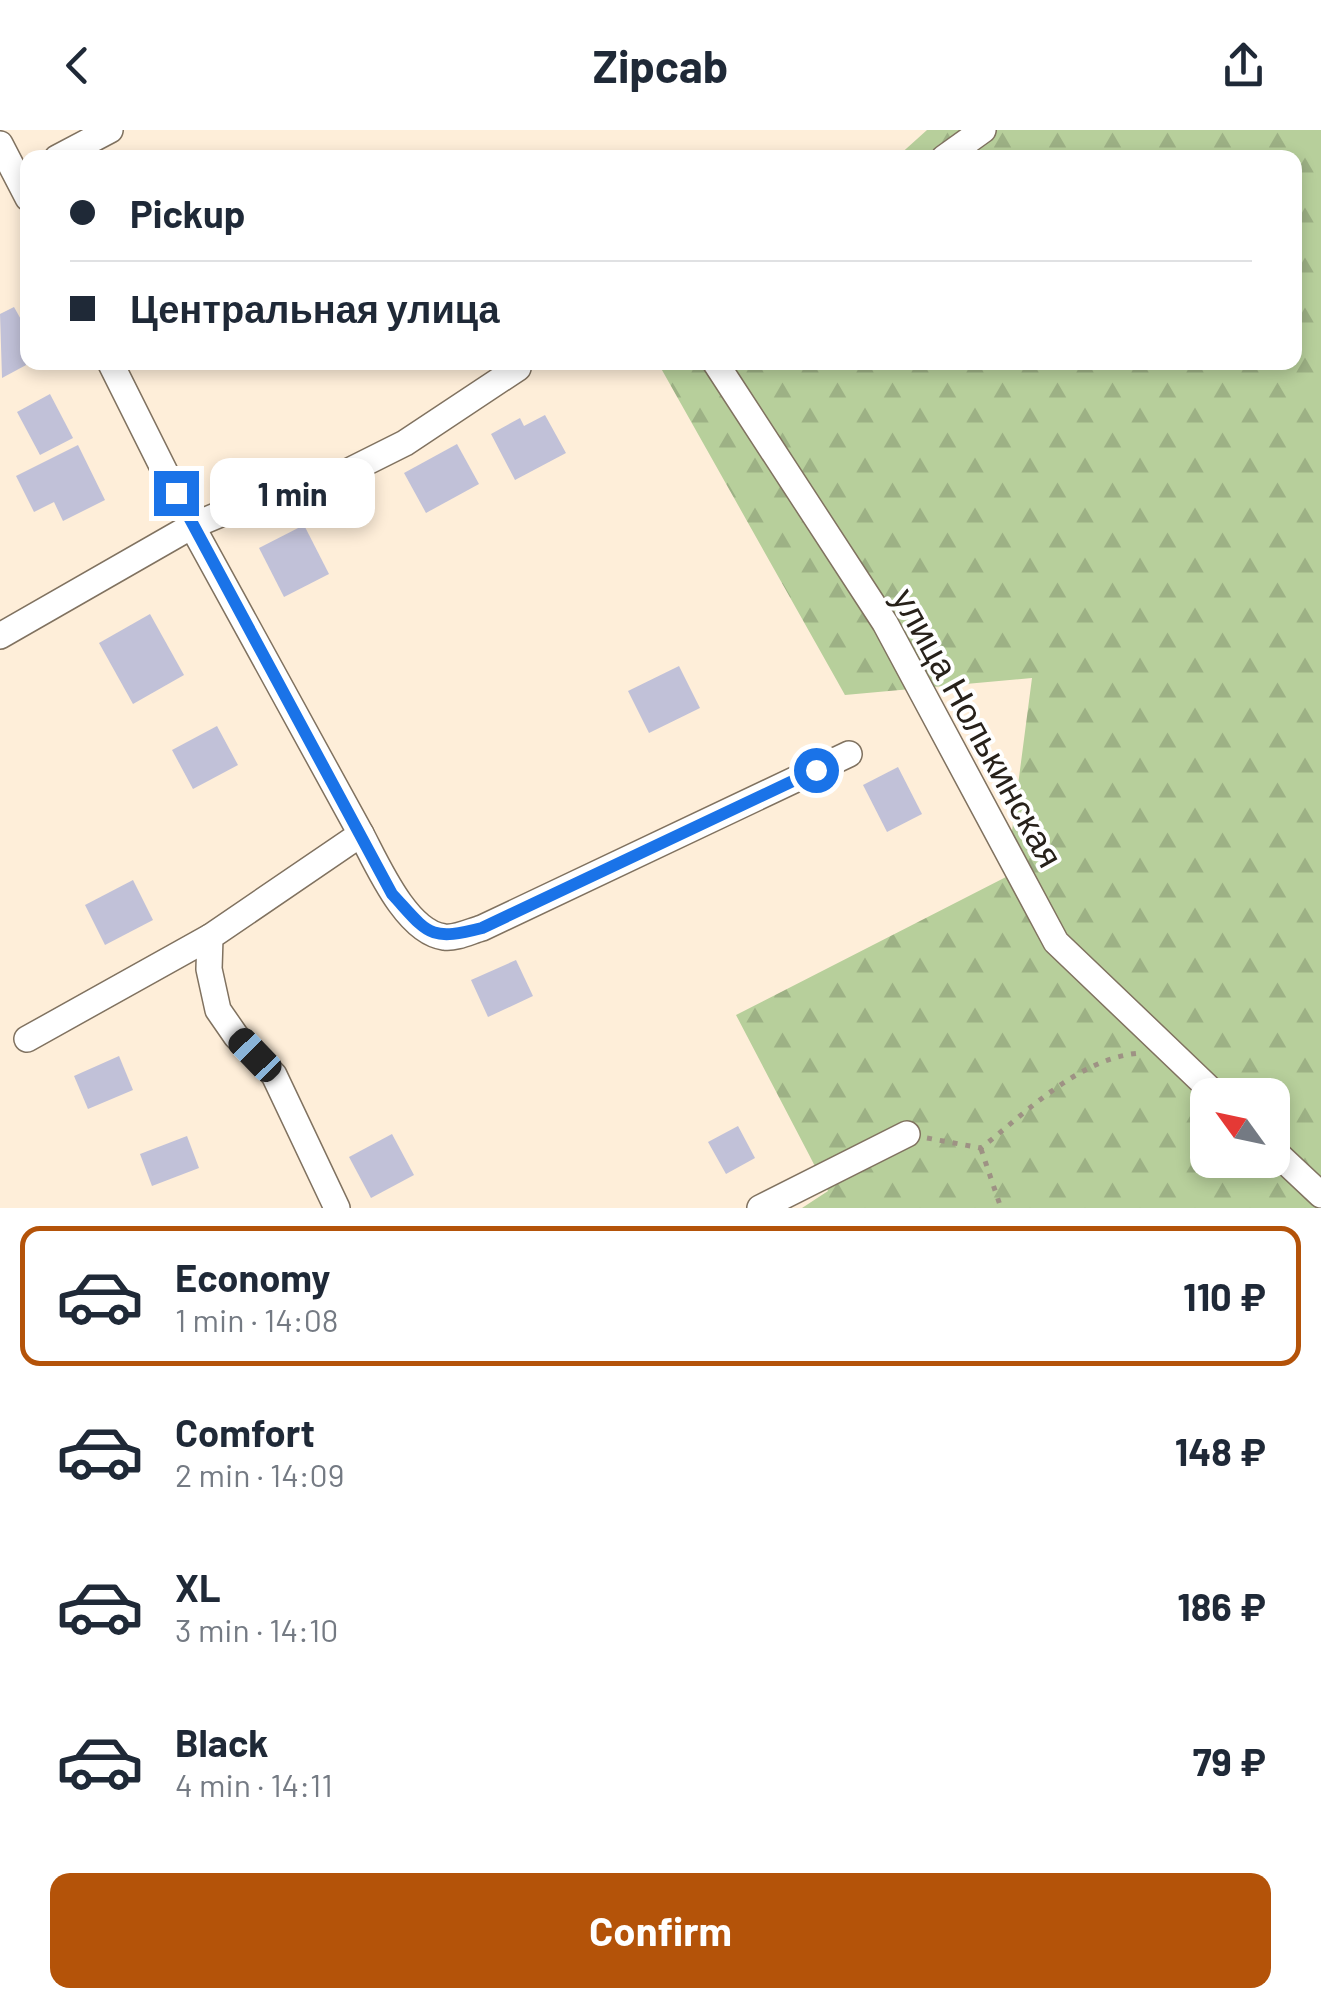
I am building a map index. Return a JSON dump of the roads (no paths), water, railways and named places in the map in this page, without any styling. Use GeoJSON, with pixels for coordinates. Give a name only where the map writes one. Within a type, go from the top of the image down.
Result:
{"type":"FeatureCollection","features":[{"type":"Feature","properties":{"kind":"street"},"geometry":{"type":"LineString","coordinates":[[72,150],[110,130]]}},
{"type":"Feature","properties":{"kind":"street"},"geometry":{"type":"LineString","coordinates":[[955,150],[983,130]]}},
{"type":"Feature","properties":{"kind":"street"},"geometry":{"type":"LineString","coordinates":[[0,144],[18,184]]}},
{"type":"Feature","properties":{"kind":"street"},"geometry":{"type":"LineString","coordinates":[[114,370],[192,526],[392,894],[424,928],[445,938],[482,928],[849,754]]}},
{"type":"Feature","properties":{"kind":"street"},"geometry":{"type":"LineString","coordinates":[[0,636],[192,526],[261,497],[343,474],[405,443],[515,370]]}},
{"type":"Feature","properties":{"kind":"street","name":"улица Нолькинская"},"geometry":{"type":"LineString","coordinates":[[720,370],[886,623],[1056,942],[1198,1078]]}},
{"type":"Feature","properties":{"kind":"street"},"geometry":{"type":"LineString","coordinates":[[27,1039],[210,938],[361,834]]}},
{"type":"Feature","properties":{"kind":"street"},"geometry":{"type":"LineString","coordinates":[[210,938],[209,969],[218,1010],[236,1036],[274,1075],[337,1208]]}},
{"type":"Feature","properties":{"kind":"street"},"geometry":{"type":"LineString","coordinates":[[760,1208],[906,1134]]}},
{"type":"Feature","properties":{"kind":"street"},"geometry":{"type":"LineString","coordinates":[[1290,1166],[1321,1195]]}}]}
